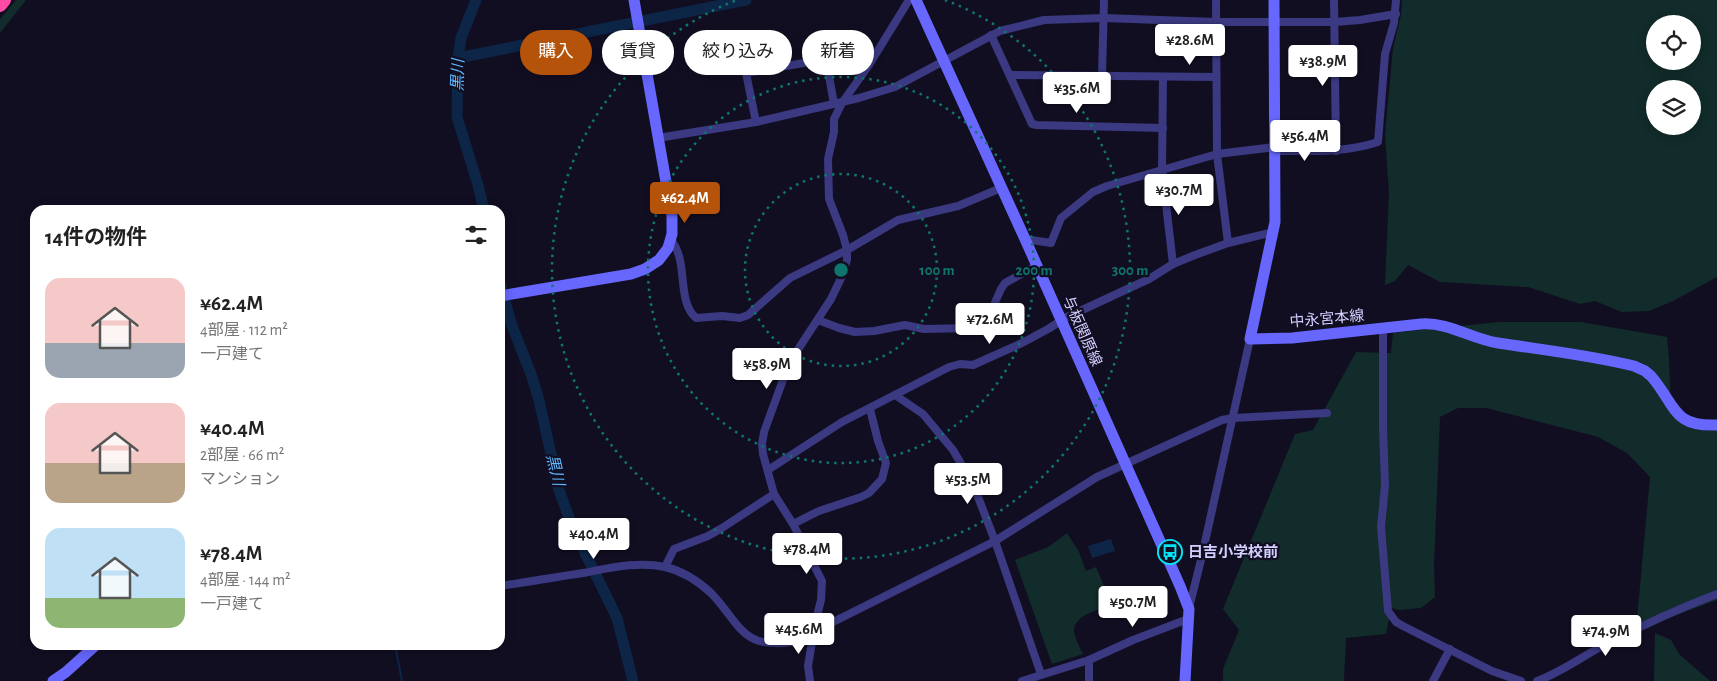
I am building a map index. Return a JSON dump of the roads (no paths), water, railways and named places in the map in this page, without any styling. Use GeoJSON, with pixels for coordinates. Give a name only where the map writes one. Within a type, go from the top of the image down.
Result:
{"type":"FeatureCollection","features":[{"type":"Feature","properties":{"kind":"highway"},"geometry":{"type":"LineString","coordinates":[[0,5],[4,0]]}},
{"type":"Feature","properties":{"kind":"main road"},"geometry":{"type":"LineString","coordinates":[[505,295],[639,272],[659,260],[671,240],[672,216],[634,0]]}},
{"type":"Feature","properties":{"kind":"main road","name":"与板関原線"},"geometry":{"type":"LineString","coordinates":[[916,0],[1025,239],[1189,614],[1185,681]]}},
{"type":"Feature","properties":{"kind":"main road"},"geometry":{"type":"LineString","coordinates":[[1250,339],[1274,232],[1276,207],[1274,0]]}},
{"type":"Feature","properties":{"kind":"main road","name":"中永宮本線"},"geometry":{"type":"LineString","coordinates":[[1250,339],[1292,338],[1438,324],[1490,342],[1537,348],[1634,366],[1651,376],[1681,417],[1700,426],[1717,426]]}},
{"type":"Feature","properties":{"kind":"main road"},"geometry":{"type":"LineString","coordinates":[[53,681],[91,650]]}},
{"type":"Feature","properties":{"kind":"street"},"geometry":{"type":"LineString","coordinates":[[810,681],[808,666],[815,629],[818,623],[817,616],[822,600],[822,581],[794,524],[774,494],[763,454],[764,432],[787,369],[831,299],[843,274],[847,260],[847,250],[843,234],[829,199],[828,159],[838,104],[869,64],[909,0]]}},
{"type":"Feature","properties":{"kind":"street"},"geometry":{"type":"LineString","coordinates":[[1102,75],[1104,0]]}},
{"type":"Feature","properties":{"kind":"street"},"geometry":{"type":"LineString","coordinates":[[1216,0],[1217,154],[1228,243]]}},
{"type":"Feature","properties":{"kind":"street"},"geometry":{"type":"LineString","coordinates":[[1334,0],[1336,151]]}},
{"type":"Feature","properties":{"kind":"street"},"geometry":{"type":"LineString","coordinates":[[1025,239],[1051,243],[1061,218],[1093,192],[1107,186],[1217,154],[1275,149],[1336,151],[1360,148],[1378,142],[1385,54],[1396,14],[1396,0]]}},
{"type":"Feature","properties":{"kind":"street"},"geometry":{"type":"LineString","coordinates":[[658,138],[756,122],[838,104],[894,87],[991,35],[1044,20],[1104,18],[1216,22],[1335,22],[1396,14]]}},
{"type":"Feature","properties":{"kind":"street"},"geometry":{"type":"LineString","coordinates":[[991,35],[1032,124],[1163,128]]}},
{"type":"Feature","properties":{"kind":"street"},"geometry":{"type":"LineString","coordinates":[[756,122],[746,73],[826,59],[838,104]]}},
{"type":"Feature","properties":{"kind":"street"},"geometry":{"type":"LineString","coordinates":[[1010,75],[1216,77]]}},
{"type":"Feature","properties":{"kind":"street"},"geometry":{"type":"LineString","coordinates":[[1163,77],[1162,170],[1173,264]]}},
{"type":"Feature","properties":{"kind":"street"},"geometry":{"type":"LineString","coordinates":[[671,240],[679,251],[687,302],[690,311],[696,318],[722,316],[740,318],[748,316],[790,278],[847,250],[898,220],[958,206],[1002,188]]}},
{"type":"Feature","properties":{"kind":"street"},"geometry":{"type":"LineString","coordinates":[[768,470],[842,422],[949,367],[960,364],[973,365],[1022,343],[1061,321],[1149,279],[1173,264],[1228,243],[1274,232]]}},
{"type":"Feature","properties":{"kind":"street"},"geometry":{"type":"LineString","coordinates":[[818,320],[856,332],[874,331],[905,325],[924,329],[972,328],[984,322],[989,316],[1005,284],[1036,266]]}},
{"type":"Feature","properties":{"kind":"street"},"geometry":{"type":"LineString","coordinates":[[1383,329],[1385,485],[1381,527],[1388,610],[1392,618],[1403,626],[1492,671],[1521,681]]}},
{"type":"Feature","properties":{"kind":"street"},"geometry":{"type":"LineString","coordinates":[[1022,681],[1088,660],[1189,614],[1250,339]]}},
{"type":"Feature","properties":{"kind":"street"},"geometry":{"type":"LineString","coordinates":[[895,395],[923,414],[953,450],[973,484],[995,541],[1041,674]]}},
{"type":"Feature","properties":{"kind":"street"},"geometry":{"type":"LineString","coordinates":[[794,524],[819,511],[869,493],[882,479],[886,463],[870,409]]}},
{"type":"Feature","properties":{"kind":"street"},"geometry":{"type":"LineString","coordinates":[[505,585],[641,564],[665,567],[684,574],[703,586],[720,604],[737,627],[747,635],[757,640],[780,644],[793,642],[815,629],[995,541],[1097,477],[1222,420],[1327,413]]}},
{"type":"Feature","properties":{"kind":"street"},"geometry":{"type":"LineString","coordinates":[[665,567],[674,549],[715,532],[774,494]]}},
{"type":"Feature","properties":{"kind":"street"},"geometry":{"type":"LineString","coordinates":[[1537,681],[1608,643],[1668,614],[1717,594]]}},
{"type":"Feature","properties":{"kind":"street"},"geometry":{"type":"LineString","coordinates":[[1433,681],[1450,649]]}},
{"type":"Feature","properties":{"kind":"street"},"geometry":{"type":"LineString","coordinates":[[1088,660],[1090,681]]}},
{"type":"Feature","properties":{"kind":"water"},"geometry":{"type":"Polygon","coordinates":[[[1111,539],[1115,551],[1092,558],[1088,546],[1111,539]]]}},
{"type":"Feature","properties":{"kind":"waterway","name":"黒川"},"geometry":{"type":"LineString","coordinates":[[476,0],[461,38],[458,58],[457,117],[483,205]]}},
{"type":"Feature","properties":{"kind":"waterway"},"geometry":{"type":"LineString","coordinates":[[458,58],[746,0]]}},
{"type":"Feature","properties":{"kind":"waterway","name":"黒川"},"geometry":{"type":"LineString","coordinates":[[505,300],[512,326],[539,400],[559,490],[572,526],[617,618],[633,681]]}},
{"type":"Feature","properties":{"kind":"waterway"},"geometry":{"type":"LineString","coordinates":[[396,650],[402,681]]}},
{"type":"Feature","properties":{"kind":"place","name":"日吉小学校前"},"geometry":{"type":"Point","coordinates":[1170,552]}}]}
